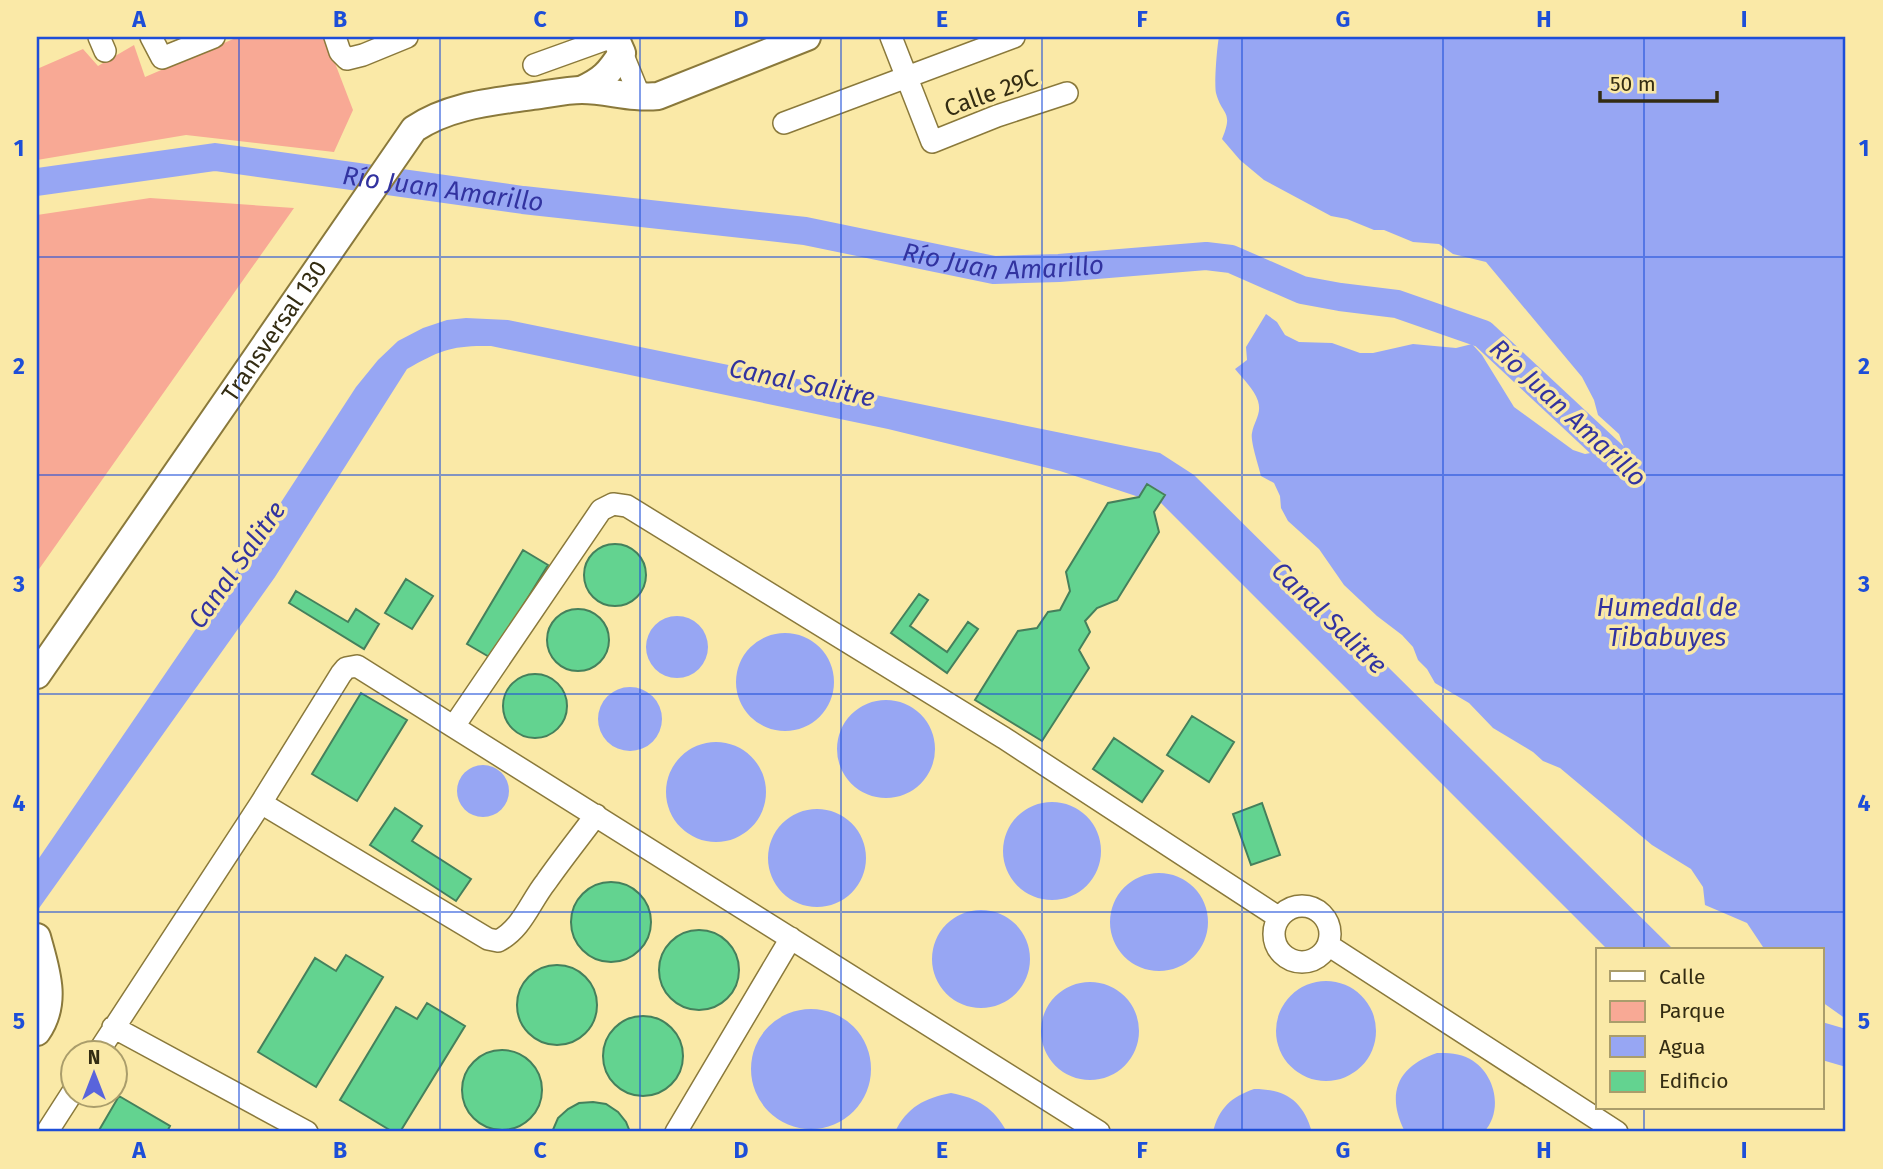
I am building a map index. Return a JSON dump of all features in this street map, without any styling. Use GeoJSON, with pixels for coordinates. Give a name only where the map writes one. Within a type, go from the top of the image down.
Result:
{"type":"FeatureCollection","features":[{"type":"Feature","properties":{"kind":"main road","name":"Transversal 130"},"geometry":{"type":"LineString","coordinates":[[37,675],[414,129],[453,109],[581,90],[640,97],[665,94],[807,37]]}},
{"type":"Feature","properties":{"kind":"main road","name":"Transversal 130"},"geometry":{"type":"LineString","coordinates":[[581,90],[604,79],[616,42]]}},
{"type":"Feature","properties":{"kind":"main road"},"geometry":{"type":"LineString","coordinates":[[37,937],[47,974],[49,1007],[37,1032]]}},
{"type":"Feature","properties":{"kind":"street"},"geometry":{"type":"LineString","coordinates":[[151,37],[162,58],[214,37]]}},
{"type":"Feature","properties":{"kind":"street"},"geometry":{"type":"LineString","coordinates":[[335,37],[340,52],[347,59],[407,37]]}},
{"type":"Feature","properties":{"kind":"street"},"geometry":{"type":"LineString","coordinates":[[891,37],[907,76]]}},
{"type":"Feature","properties":{"kind":"street"},"geometry":{"type":"LineString","coordinates":[[784,123],[1014,37]]}},
{"type":"Feature","properties":{"kind":"street"},"geometry":{"type":"LineString","coordinates":[[534,65],[616,42],[640,97]]}},
{"type":"Feature","properties":{"kind":"street","name":"Calle 29C"},"geometry":{"type":"LineString","coordinates":[[907,76],[932,142],[997,116],[1067,93]]}},
{"type":"Feature","properties":{"kind":"street"},"geometry":{"type":"LineString","coordinates":[[454,726],[601,510],[613,504],[627,506],[1004,738],[1278,917]]}},
{"type":"Feature","properties":{"kind":"street"},"geometry":{"type":"LineString","coordinates":[[105,1040],[261,803],[341,674],[352,666],[365,669],[1099,1132]]}},
{"type":"Feature","properties":{"kind":"street"},"geometry":{"type":"LineString","coordinates":[[261,803],[488,939],[498,941],[508,936],[520,922],[543,885],[596,816]]}},
{"type":"Feature","properties":{"kind":"street"},"geometry":{"type":"LineString","coordinates":[[1306,905],[1316,909],[1324,916],[1331,935],[1322,954],[1303,962],[1292,961],[1283,956],[1273,937],[1278,917],[1295,906],[1306,905]]}},
{"type":"Feature","properties":{"kind":"street"},"geometry":{"type":"LineString","coordinates":[[676,1132],[791,938]]}},
{"type":"Feature","properties":{"kind":"street"},"geometry":{"type":"LineString","coordinates":[[1328,945],[1617,1132]]}},
{"type":"Feature","properties":{"kind":"street"},"geometry":{"type":"LineString","coordinates":[[113,1027],[307,1132]]}},
{"type":"Feature","properties":{"kind":"street"},"geometry":{"type":"LineString","coordinates":[[47,1132],[61,1110]]}},
{"type":"Feature","properties":{"kind":"green space"},"geometry":{"type":"Polygon","coordinates":[[[238,37],[325,37],[353,110],[334,152],[186,135],[37,160],[37,69],[83,49],[98,66],[134,45],[145,77],[238,37]]]}},
{"type":"Feature","properties":{"kind":"green space"},"geometry":{"type":"Polygon","coordinates":[[[150,198],[294,208],[37,572],[37,215],[150,198]]]}},
{"type":"Feature","properties":{"kind":"water","name":"Humedal de Tibabuyes"},"geometry":{"type":"Polygon","coordinates":[[[1219,37],[1846,37],[1846,1019],[1824,1003],[1824,948],[1764,948],[1747,923],[1705,905],[1703,887],[1691,869],[1652,845],[1560,768],[1543,761],[1493,728],[1469,703],[1435,683],[1418,660],[1413,647],[1344,585],[1319,549],[1288,521],[1274,483],[1261,476],[1255,454],[1252,437],[1258,414],[1258,401],[1235,369],[1247,360],[1246,347],[1266,314],[1277,322],[1285,335],[1299,342],[1332,343],[1360,353],[1373,353],[1413,344],[1456,348],[1472,344],[1482,355],[1514,407],[1573,450],[1585,454],[1624,447],[1619,434],[1598,415],[1594,400],[1582,377],[1486,262],[1453,254],[1439,244],[1413,242],[1384,230],[1374,230],[1347,219],[1331,216],[1264,180],[1240,160],[1222,139],[1227,118],[1216,93],[1219,37]]]}},
{"type":"Feature","properties":{"kind":"water","name":"Canal Salitre"},"geometry":{"type":"Polygon","coordinates":[[[447,320],[508,320],[1160,453],[1194,475],[1672,948],[1606,948],[1160,502],[1165,494],[1148,484],[1139,497],[1060,471],[888,429],[491,346],[447,350],[407,369],[275,577],[37,911],[37,861],[248,553],[356,387],[398,341],[423,328],[447,320]]]}},
{"type":"Feature","properties":{"kind":"water"},"geometry":{"type":"Polygon","coordinates":[[[671,616],[683,616],[699,625],[706,635],[706,659],[699,669],[683,678],[671,678],[660,673],[651,664],[646,653],[646,641],[651,630],[660,621],[671,616]]]}},
{"type":"Feature","properties":{"kind":"water"},"geometry":{"type":"Polygon","coordinates":[[[785,633],[804,636],[820,647],[831,663],[834,682],[831,701],[820,717],[804,728],[785,731],[766,728],[750,717],[739,701],[736,682],[739,663],[750,647],[766,636],[785,633]]]}},
{"type":"Feature","properties":{"kind":"water"},"geometry":{"type":"Polygon","coordinates":[[[630,687],[648,693],[656,701],[662,719],[656,737],[648,745],[630,751],[612,745],[604,737],[598,719],[604,701],[612,693],[630,687]]]}},
{"type":"Feature","properties":{"kind":"water"},"geometry":{"type":"Polygon","coordinates":[[[876,700],[896,700],[921,714],[932,730],[935,749],[932,768],[921,784],[896,798],[876,798],[859,790],[845,776],[837,759],[837,739],[845,722],[859,708],[876,700]]]}},
{"type":"Feature","properties":{"kind":"water"},"geometry":{"type":"Polygon","coordinates":[[[716,742],[735,746],[751,757],[762,773],[766,792],[762,811],[751,827],[735,838],[716,842],[697,838],[681,827],[670,811],[666,792],[670,773],[681,757],[697,746],[716,742]]]}},
{"type":"Feature","properties":{"kind":"water"},"geometry":{"type":"Polygon","coordinates":[[[483,765],[493,767],[501,773],[507,781],[507,801],[501,809],[493,815],[483,817],[473,815],[465,809],[459,801],[457,791],[459,781],[465,773],[473,767],[483,765]]]}},
{"type":"Feature","properties":{"kind":"water"},"geometry":{"type":"Polygon","coordinates":[[[1042,802],[1062,802],[1087,816],[1098,832],[1101,851],[1098,870],[1087,886],[1062,900],[1042,900],[1025,892],[1011,878],[1003,861],[1003,841],[1011,824],[1025,810],[1042,802]]]}},
{"type":"Feature","properties":{"kind":"water"},"geometry":{"type":"Polygon","coordinates":[[[807,809],[827,809],[852,823],[863,839],[866,858],[863,877],[852,893],[827,907],[807,907],[790,899],[776,885],[768,868],[768,848],[776,831],[790,817],[807,809]]]}},
{"type":"Feature","properties":{"kind":"water"},"geometry":{"type":"Polygon","coordinates":[[[1159,873],[1178,876],[1194,887],[1205,903],[1208,922],[1205,941],[1194,957],[1178,968],[1159,971],[1140,968],[1124,957],[1113,941],[1110,922],[1113,903],[1124,887],[1140,876],[1159,873]]]}},
{"type":"Feature","properties":{"kind":"water"},"geometry":{"type":"Polygon","coordinates":[[[981,910],[1000,913],[1016,924],[1027,940],[1030,959],[1027,978],[1016,994],[1000,1005],[981,1008],[962,1005],[946,994],[935,978],[932,959],[935,940],[946,924],[962,913],[981,910]]]}},
{"type":"Feature","properties":{"kind":"water"},"geometry":{"type":"Polygon","coordinates":[[[1326,981],[1345,985],[1361,996],[1372,1012],[1376,1031],[1372,1050],[1361,1066],[1345,1077],[1326,1081],[1307,1077],[1291,1066],[1280,1050],[1276,1031],[1280,1012],[1291,996],[1307,985],[1326,981]]]}},
{"type":"Feature","properties":{"kind":"water"},"geometry":{"type":"Polygon","coordinates":[[[1080,982],[1100,982],[1125,996],[1136,1012],[1139,1031],[1136,1050],[1125,1066],[1100,1080],[1080,1080],[1063,1072],[1049,1058],[1041,1041],[1041,1021],[1049,1004],[1063,990],[1080,982]]]}},
{"type":"Feature","properties":{"kind":"water"},"geometry":{"type":"Polygon","coordinates":[[[811,1009],[834,1014],[853,1027],[866,1046],[871,1069],[866,1092],[853,1111],[834,1124],[811,1129],[788,1124],[769,1111],[756,1092],[751,1069],[756,1046],[769,1027],[788,1014],[811,1009]]]}},
{"type":"Feature","properties":{"kind":"water"},"geometry":{"type":"Polygon","coordinates":[[[1824,1023],[1846,1029],[1846,1067],[1824,1061],[1824,1023]]]}},
{"type":"Feature","properties":{"kind":"water"},"geometry":{"type":"Polygon","coordinates":[[[1437,1053],[1466,1057],[1486,1073],[1494,1092],[1495,1103],[1494,1113],[1484,1132],[1404,1130],[1396,1104],[1399,1082],[1413,1065],[1437,1053]]]}},
{"type":"Feature","properties":{"kind":"water"},"geometry":{"type":"Polygon","coordinates":[[[1254,1089],[1275,1091],[1292,1099],[1304,1112],[1312,1132],[1213,1132],[1227,1105],[1254,1089]]]}},
{"type":"Feature","properties":{"kind":"water"},"geometry":{"type":"Polygon","coordinates":[[[951,1093],[984,1105],[997,1116],[1007,1132],[895,1132],[905,1116],[918,1105],[951,1093]]]}},
{"type":"Feature","properties":{"kind":"building"},"geometry":{"type":"Polygon","coordinates":[[[1147,484],[1165,495],[1154,512],[1159,532],[1117,600],[1097,608],[1085,621],[1090,632],[1079,650],[1089,668],[1042,741],[975,700],[1018,631],[1037,628],[1048,612],[1060,610],[1070,591],[1066,572],[1108,503],[1139,497],[1147,484]]]}},
{"type":"Feature","properties":{"kind":"building"},"geometry":{"type":"Polygon","coordinates":[[[609,544],[621,544],[637,553],[644,563],[644,587],[637,597],[621,606],[609,606],[598,601],[589,592],[584,581],[584,569],[589,558],[598,549],[609,544]]]}},
{"type":"Feature","properties":{"kind":"building"},"geometry":{"type":"Polygon","coordinates":[[[523,550],[548,565],[491,658],[467,644],[523,550]]]}},
{"type":"Feature","properties":{"kind":"building"},"geometry":{"type":"Polygon","coordinates":[[[406,579],[433,596],[412,629],[385,613],[406,579]]]}},
{"type":"Feature","properties":{"kind":"building"},"geometry":{"type":"Polygon","coordinates":[[[296,591],[348,622],[356,609],[379,624],[364,649],[289,603],[296,591]]]}},
{"type":"Feature","properties":{"kind":"building"},"geometry":{"type":"Polygon","coordinates":[[[919,594],[928,600],[910,626],[947,652],[968,622],[978,629],[947,673],[891,633],[919,594]]]}},
{"type":"Feature","properties":{"kind":"building"},"geometry":{"type":"Polygon","coordinates":[[[572,609],[584,609],[600,618],[607,628],[607,652],[600,662],[584,671],[572,671],[561,666],[552,657],[547,646],[547,634],[552,623],[561,614],[572,609]]]}},
{"type":"Feature","properties":{"kind":"building"},"geometry":{"type":"Polygon","coordinates":[[[535,674],[553,680],[561,688],[567,706],[561,724],[553,732],[535,738],[517,732],[509,724],[503,706],[509,688],[517,680],[535,674]]]}},
{"type":"Feature","properties":{"kind":"building"},"geometry":{"type":"Polygon","coordinates":[[[361,693],[407,720],[357,801],[312,774],[361,693]]]}},
{"type":"Feature","properties":{"kind":"building"},"geometry":{"type":"Polygon","coordinates":[[[1192,716],[1234,742],[1209,782],[1167,755],[1192,716]]]}},
{"type":"Feature","properties":{"kind":"building"},"geometry":{"type":"Polygon","coordinates":[[[1114,738],[1163,771],[1142,802],[1093,769],[1114,738]]]}},
{"type":"Feature","properties":{"kind":"building"},"geometry":{"type":"Polygon","coordinates":[[[1262,803],[1280,855],[1251,865],[1233,814],[1262,803]]]}},
{"type":"Feature","properties":{"kind":"building"},"geometry":{"type":"Polygon","coordinates":[[[395,808],[422,826],[412,841],[471,879],[456,901],[370,845],[395,808]]]}},
{"type":"Feature","properties":{"kind":"building"},"geometry":{"type":"Polygon","coordinates":[[[611,882],[626,885],[639,894],[648,907],[651,922],[648,937],[639,950],[626,959],[611,962],[596,959],[583,950],[574,937],[571,922],[574,907],[583,894],[596,885],[611,882]]]}},
{"type":"Feature","properties":{"kind":"building"},"geometry":{"type":"Polygon","coordinates":[[[699,930],[714,933],[727,942],[736,955],[739,970],[736,985],[727,998],[714,1007],[699,1010],[684,1007],[671,998],[662,985],[659,970],[662,955],[671,942],[684,933],[699,930]]]}},
{"type":"Feature","properties":{"kind":"building"},"geometry":{"type":"Polygon","coordinates":[[[346,955],[383,977],[316,1087],[258,1052],[315,958],[336,971],[346,955]]]}},
{"type":"Feature","properties":{"kind":"building"},"geometry":{"type":"Polygon","coordinates":[[[557,965],[572,968],[585,977],[594,990],[597,1005],[594,1020],[585,1033],[572,1042],[557,1045],[542,1042],[529,1033],[520,1020],[517,1005],[520,990],[529,977],[542,968],[557,965]]]}},
{"type":"Feature","properties":{"kind":"building"},"geometry":{"type":"Polygon","coordinates":[[[427,1003],[465,1026],[400,1132],[393,1132],[340,1100],[396,1007],[417,1019],[427,1003]]]}},
{"type":"Feature","properties":{"kind":"building"},"geometry":{"type":"Polygon","coordinates":[[[643,1016],[658,1019],[671,1028],[680,1041],[683,1056],[680,1071],[671,1084],[658,1093],[643,1096],[628,1093],[615,1084],[606,1071],[603,1056],[606,1041],[615,1028],[628,1019],[643,1016]]]}},
{"type":"Feature","properties":{"kind":"building"},"geometry":{"type":"Polygon","coordinates":[[[502,1050],[517,1053],[530,1062],[539,1075],[542,1090],[539,1105],[530,1118],[517,1127],[502,1130],[487,1127],[474,1118],[465,1105],[462,1090],[465,1075],[474,1062],[487,1053],[502,1050]]]}},
{"type":"Feature","properties":{"kind":"building"},"geometry":{"type":"Polygon","coordinates":[[[130,1102],[170,1126],[167,1132],[98,1132],[111,1110],[130,1110],[130,1102]]]}},
{"type":"Feature","properties":{"kind":"building"},"geometry":{"type":"Polygon","coordinates":[[[579,1103],[606,1104],[618,1112],[630,1132],[552,1132],[558,1118],[568,1109],[579,1103]]]}},
{"type":"Feature","properties":{"kind":"waterway","name":"Río Juan Amarillo"},"geometry":{"type":"LineString","coordinates":[[37,182],[215,157],[523,200],[805,231],[994,270],[1059,268],[1206,256],[1231,259],[1302,290],[1397,304],[1483,334],[1635,476]]}}]}
